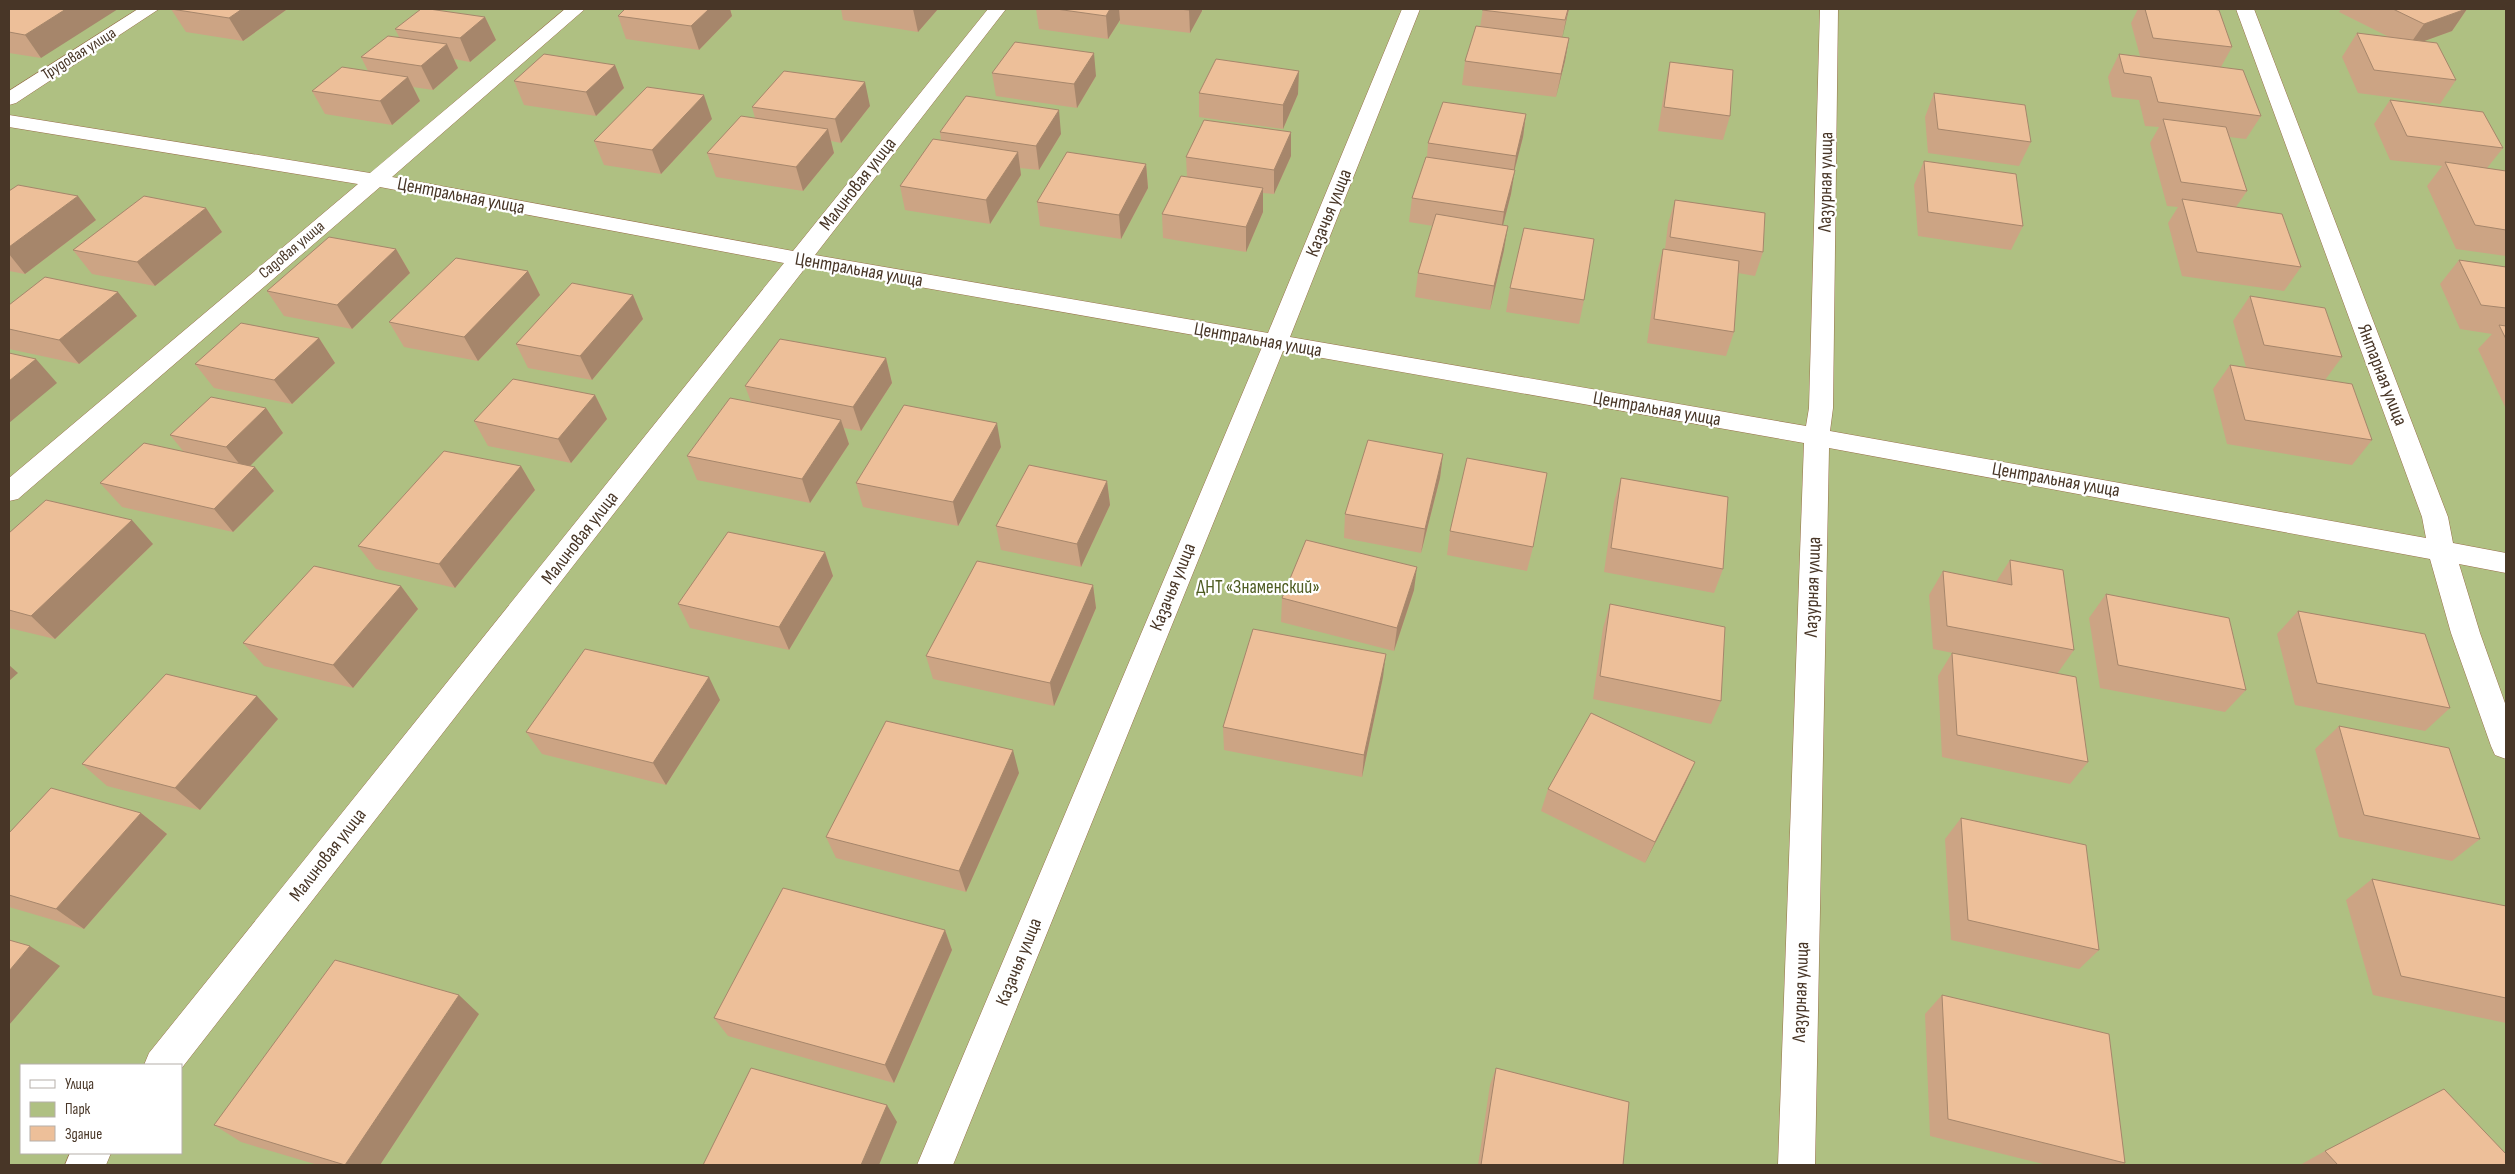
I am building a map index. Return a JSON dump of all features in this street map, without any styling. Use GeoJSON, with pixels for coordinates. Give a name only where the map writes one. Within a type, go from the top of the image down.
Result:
{"type":"FeatureCollection","features":[{"type":"Feature","properties":{"kind":"street","name":"Трудовая улица"},"geometry":{"type":"LineString","coordinates":[[9,99],[150,9]]}},
{"type":"Feature","properties":{"kind":"street","name":"Садовая улица"},"geometry":{"type":"LineString","coordinates":[[9,492],[576,9]]}},
{"type":"Feature","properties":{"kind":"street","name":"Малиновая улица"},"geometry":{"type":"LineString","coordinates":[[163,1064],[997,9]]}},
{"type":"Feature","properties":{"kind":"street","name":"Казачья улица"},"geometry":{"type":"LineString","coordinates":[[935,1165],[1276,343],[1411,9]]}},
{"type":"Feature","properties":{"kind":"street","name":"Лазурная улица"},"geometry":{"type":"LineString","coordinates":[[1796,1165],[1818,436],[1821,408],[1830,9]]}},
{"type":"Feature","properties":{"kind":"street","name":"Янтарная улица"},"geometry":{"type":"LineString","coordinates":[[2245,9],[2435,517],[2441,551],[2506,746]]}},
{"type":"Feature","properties":{"kind":"street","name":"Центральная улица"},"geometry":{"type":"LineString","coordinates":[[9,121],[374,180],[800,259],[1818,436],[2506,562]]}},
{"type":"Feature","properties":{"kind":"street"},"geometry":{"type":"LineString","coordinates":[[83,1165],[91,1154]]}},
{"type":"Feature","properties":{"kind":"green space","name":"ДНТ «Знаменский»"},"geometry":{"type":"Polygon","coordinates":[[[9,9],[2506,9],[2506,1165],[9,1165],[9,9]]]}},
{"type":"Feature","properties":{"kind":"building"},"geometry":{"type":"Polygon","coordinates":[[[9,9],[66,9],[25,35],[9,32],[9,9]]]}},
{"type":"Feature","properties":{"kind":"building"},"geometry":{"type":"Polygon","coordinates":[[[171,9],[242,9],[229,18],[171,9]]]}},
{"type":"Feature","properties":{"kind":"building"},"geometry":{"type":"Polygon","coordinates":[[[421,9],[485,17],[460,38],[395,29],[421,9]]]}},
{"type":"Feature","properties":{"kind":"building"},"geometry":{"type":"Polygon","coordinates":[[[625,9],[709,9],[691,26],[618,16],[625,9]]]}},
{"type":"Feature","properties":{"kind":"building"},"geometry":{"type":"Polygon","coordinates":[[[1056,9],[1110,9],[1106,16],[1056,9]]]}},
{"type":"Feature","properties":{"kind":"building"},"geometry":{"type":"Polygon","coordinates":[[[1483,9],[1568,9],[1565,20],[1483,9]]]}},
{"type":"Feature","properties":{"kind":"building"},"geometry":{"type":"Polygon","coordinates":[[[2145,9],[2219,10],[2232,47],[2153,38],[2145,9]]]}},
{"type":"Feature","properties":{"kind":"building"},"geometry":{"type":"Polygon","coordinates":[[[2393,9],[2466,9],[2424,24],[2393,9]]]}},
{"type":"Feature","properties":{"kind":"building"},"geometry":{"type":"Polygon","coordinates":[[[1476,26],[1569,38],[1561,74],[1465,61],[1476,26]]]}},
{"type":"Feature","properties":{"kind":"building"},"geometry":{"type":"Polygon","coordinates":[[[2357,33],[2437,43],[2456,80],[2374,70],[2357,33]]]}},
{"type":"Feature","properties":{"kind":"building"},"geometry":{"type":"Polygon","coordinates":[[[388,36],[447,44],[421,66],[361,57],[388,36]]]}},
{"type":"Feature","properties":{"kind":"building"},"geometry":{"type":"Polygon","coordinates":[[[1015,42],[1094,53],[1074,84],[992,73],[1015,42]]]}},
{"type":"Feature","properties":{"kind":"building"},"geometry":{"type":"Polygon","coordinates":[[[544,54],[615,65],[586,92],[514,81],[544,54]]]}},
{"type":"Feature","properties":{"kind":"building"},"geometry":{"type":"Polygon","coordinates":[[[2119,54],[2243,70],[2261,116],[2158,102],[2151,77],[2124,73],[2119,54]]]}},
{"type":"Feature","properties":{"kind":"building"},"geometry":{"type":"Polygon","coordinates":[[[1216,59],[1299,71],[1283,105],[1199,93],[1216,59]]]}},
{"type":"Feature","properties":{"kind":"building"},"geometry":{"type":"Polygon","coordinates":[[[1670,62],[1733,70],[1730,116],[1664,107],[1670,62]]]}},
{"type":"Feature","properties":{"kind":"building"},"geometry":{"type":"Polygon","coordinates":[[[342,67],[408,77],[380,101],[312,91],[342,67]]]}},
{"type":"Feature","properties":{"kind":"building"},"geometry":{"type":"Polygon","coordinates":[[[784,71],[865,82],[835,119],[752,107],[784,71]]]}},
{"type":"Feature","properties":{"kind":"building"},"geometry":{"type":"Polygon","coordinates":[[[647,87],[704,95],[652,150],[594,141],[647,87]]]}},
{"type":"Feature","properties":{"kind":"building"},"geometry":{"type":"Polygon","coordinates":[[[1934,93],[2025,105],[2031,142],[1938,129],[1934,93]]]}},
{"type":"Feature","properties":{"kind":"building"},"geometry":{"type":"Polygon","coordinates":[[[966,96],[1059,110],[1036,146],[940,132],[966,96]]]}},
{"type":"Feature","properties":{"kind":"building"},"geometry":{"type":"Polygon","coordinates":[[[2390,100],[2483,112],[2503,148],[2407,136],[2390,100]]]}},
{"type":"Feature","properties":{"kind":"building"},"geometry":{"type":"Polygon","coordinates":[[[1443,102],[1526,114],[1516,156],[1428,143],[1443,102]]]}},
{"type":"Feature","properties":{"kind":"building"},"geometry":{"type":"Polygon","coordinates":[[[741,116],[828,129],[796,167],[707,153],[741,116]]]}},
{"type":"Feature","properties":{"kind":"building"},"geometry":{"type":"Polygon","coordinates":[[[2163,119],[2226,127],[2247,191],[2181,182],[2163,119]]]}},
{"type":"Feature","properties":{"kind":"building"},"geometry":{"type":"Polygon","coordinates":[[[1204,120],[1291,132],[1274,170],[1186,157],[1204,120]]]}},
{"type":"Feature","properties":{"kind":"building"},"geometry":{"type":"Polygon","coordinates":[[[933,139],[1018,152],[986,200],[900,186],[933,139]]]}},
{"type":"Feature","properties":{"kind":"building"},"geometry":{"type":"Polygon","coordinates":[[[1067,152],[1146,164],[1119,215],[1037,202],[1067,152]]]}},
{"type":"Feature","properties":{"kind":"building"},"geometry":{"type":"Polygon","coordinates":[[[1426,157],[1515,170],[1504,212],[1412,198],[1426,157]]]}},
{"type":"Feature","properties":{"kind":"building"},"geometry":{"type":"Polygon","coordinates":[[[1924,161],[2016,174],[2023,226],[1928,212],[1924,161]]]}},
{"type":"Feature","properties":{"kind":"building"},"geometry":{"type":"Polygon","coordinates":[[[2445,162],[2506,171],[2506,230],[2475,225],[2445,162]]]}},
{"type":"Feature","properties":{"kind":"building"},"geometry":{"type":"Polygon","coordinates":[[[1181,176],[1263,188],[1246,227],[1162,214],[1181,176]]]}},
{"type":"Feature","properties":{"kind":"building"},"geometry":{"type":"Polygon","coordinates":[[[18,185],[78,196],[9,247],[9,191],[18,185]]]}},
{"type":"Feature","properties":{"kind":"building"},"geometry":{"type":"Polygon","coordinates":[[[144,196],[206,208],[137,262],[73,250],[144,196]]]}},
{"type":"Feature","properties":{"kind":"building"},"geometry":{"type":"Polygon","coordinates":[[[2182,199],[2282,214],[2301,267],[2197,252],[2182,199]]]}},
{"type":"Feature","properties":{"kind":"building"},"geometry":{"type":"Polygon","coordinates":[[[1675,200],[1765,213],[1763,252],[1670,237],[1675,200]]]}},
{"type":"Feature","properties":{"kind":"building"},"geometry":{"type":"Polygon","coordinates":[[[1436,214],[1508,226],[1494,286],[1418,273],[1436,214]]]}},
{"type":"Feature","properties":{"kind":"building"},"geometry":{"type":"Polygon","coordinates":[[[1524,228],[1594,239],[1584,300],[1510,288],[1524,228]]]}},
{"type":"Feature","properties":{"kind":"building"},"geometry":{"type":"Polygon","coordinates":[[[329,237],[396,249],[337,305],[267,291],[329,237]]]}},
{"type":"Feature","properties":{"kind":"building"},"geometry":{"type":"Polygon","coordinates":[[[1663,249],[1739,261],[1734,332],[1654,319],[1663,249]]]}},
{"type":"Feature","properties":{"kind":"building"},"geometry":{"type":"Polygon","coordinates":[[[456,258],[528,271],[464,337],[389,322],[456,258]]]}},
{"type":"Feature","properties":{"kind":"building"},"geometry":{"type":"Polygon","coordinates":[[[2459,260],[2506,267],[2506,308],[2481,305],[2459,260]]]}},
{"type":"Feature","properties":{"kind":"building"},"geometry":{"type":"Polygon","coordinates":[[[45,277],[118,292],[59,340],[9,329],[9,305],[45,277]]]}},
{"type":"Feature","properties":{"kind":"building"},"geometry":{"type":"Polygon","coordinates":[[[572,283],[633,295],[580,356],[516,344],[572,283]]]}},
{"type":"Feature","properties":{"kind":"building"},"geometry":{"type":"Polygon","coordinates":[[[2250,296],[2325,308],[2342,357],[2264,345],[2250,296]]]}},
{"type":"Feature","properties":{"kind":"building"},"geometry":{"type":"Polygon","coordinates":[[[241,323],[319,338],[274,380],[195,364],[241,323]]]}},
{"type":"Feature","properties":{"kind":"building"},"geometry":{"type":"Polygon","coordinates":[[[2499,325],[2506,326],[2506,339],[2499,325]]]}},
{"type":"Feature","properties":{"kind":"building"},"geometry":{"type":"Polygon","coordinates":[[[780,339],[886,358],[853,407],[745,386],[780,339]]]}},
{"type":"Feature","properties":{"kind":"building"},"geometry":{"type":"Polygon","coordinates":[[[9,353],[36,359],[9,381],[9,353]]]}},
{"type":"Feature","properties":{"kind":"building"},"geometry":{"type":"Polygon","coordinates":[[[2230,365],[2352,384],[2372,440],[2245,420],[2230,365]]]}},
{"type":"Feature","properties":{"kind":"building"},"geometry":{"type":"Polygon","coordinates":[[[513,379],[595,395],[558,439],[474,421],[513,379]]]}},
{"type":"Feature","properties":{"kind":"building"},"geometry":{"type":"Polygon","coordinates":[[[211,397],[266,408],[226,447],[170,435],[211,397]]]}},
{"type":"Feature","properties":{"kind":"building"},"geometry":{"type":"Polygon","coordinates":[[[730,398],[841,420],[802,479],[687,456],[730,398]]]}},
{"type":"Feature","properties":{"kind":"building"},"geometry":{"type":"Polygon","coordinates":[[[904,405],[997,423],[953,502],[856,483],[904,405]]]}},
{"type":"Feature","properties":{"kind":"building"},"geometry":{"type":"Polygon","coordinates":[[[1368,440],[1443,454],[1425,529],[1345,514],[1368,440]]]}},
{"type":"Feature","properties":{"kind":"building"},"geometry":{"type":"Polygon","coordinates":[[[144,443],[255,467],[214,509],[100,483],[144,443]]]}},
{"type":"Feature","properties":{"kind":"building"},"geometry":{"type":"Polygon","coordinates":[[[444,451],[521,466],[439,564],[358,546],[444,451]]]}},
{"type":"Feature","properties":{"kind":"building"},"geometry":{"type":"Polygon","coordinates":[[[1467,458],[1547,473],[1533,547],[1450,531],[1467,458]]]}},
{"type":"Feature","properties":{"kind":"building"},"geometry":{"type":"Polygon","coordinates":[[[1029,465],[1107,481],[1077,544],[996,526],[1029,465]]]}},
{"type":"Feature","properties":{"kind":"building"},"geometry":{"type":"Polygon","coordinates":[[[1621,478],[1728,497],[1723,569],[1611,548],[1621,478]]]}},
{"type":"Feature","properties":{"kind":"building"},"geometry":{"type":"Polygon","coordinates":[[[46,500],[132,520],[31,616],[9,610],[9,533],[46,500]]]}},
{"type":"Feature","properties":{"kind":"building"},"geometry":{"type":"Polygon","coordinates":[[[728,532],[825,552],[779,627],[678,604],[728,532]]]}},
{"type":"Feature","properties":{"kind":"building"},"geometry":{"type":"Polygon","coordinates":[[[1306,540],[1417,567],[1397,628],[1282,598],[1306,540]]]}},
{"type":"Feature","properties":{"kind":"building"},"geometry":{"type":"Polygon","coordinates":[[[2010,560],[2063,570],[2074,650],[1947,626],[1943,571],[2012,585],[2010,560]]]}},
{"type":"Feature","properties":{"kind":"building"},"geometry":{"type":"Polygon","coordinates":[[[977,561],[1093,585],[1050,683],[926,656],[977,561]]]}},
{"type":"Feature","properties":{"kind":"building"},"geometry":{"type":"Polygon","coordinates":[[[314,566],[401,586],[333,665],[243,643],[314,566]]]}},
{"type":"Feature","properties":{"kind":"building"},"geometry":{"type":"Polygon","coordinates":[[[2106,594],[2229,618],[2246,690],[2118,665],[2106,594]]]}},
{"type":"Feature","properties":{"kind":"building"},"geometry":{"type":"Polygon","coordinates":[[[1610,604],[1725,627],[1721,701],[1600,676],[1610,604]]]}},
{"type":"Feature","properties":{"kind":"building"},"geometry":{"type":"Polygon","coordinates":[[[2298,611],[2425,634],[2450,708],[2317,683],[2298,611]]]}},
{"type":"Feature","properties":{"kind":"building"},"geometry":{"type":"Polygon","coordinates":[[[1253,629],[1386,654],[1364,755],[1223,727],[1253,629]]]}},
{"type":"Feature","properties":{"kind":"building"},"geometry":{"type":"Polygon","coordinates":[[[585,649],[709,677],[653,763],[526,732],[585,649]]]}},
{"type":"Feature","properties":{"kind":"building"},"geometry":{"type":"Polygon","coordinates":[[[1952,653],[2076,677],[2088,762],[1957,735],[1952,653]]]}},
{"type":"Feature","properties":{"kind":"building"},"geometry":{"type":"Polygon","coordinates":[[[166,674],[257,696],[175,788],[82,764],[166,674]]]}},
{"type":"Feature","properties":{"kind":"building"},"geometry":{"type":"Polygon","coordinates":[[[1591,713],[1695,762],[1655,842],[1548,789],[1591,713]]]}},
{"type":"Feature","properties":{"kind":"building"},"geometry":{"type":"Polygon","coordinates":[[[886,721],[1013,750],[959,871],[826,837],[886,721]]]}},
{"type":"Feature","properties":{"kind":"building"},"geometry":{"type":"Polygon","coordinates":[[[2339,726],[2449,748],[2480,839],[2364,815],[2339,726]]]}},
{"type":"Feature","properties":{"kind":"building"},"geometry":{"type":"Polygon","coordinates":[[[51,788],[141,813],[56,909],[9,895],[9,833],[51,788]]]}},
{"type":"Feature","properties":{"kind":"building"},"geometry":{"type":"Polygon","coordinates":[[[1961,818],[2086,845],[2099,950],[1968,920],[1961,818]]]}},
{"type":"Feature","properties":{"kind":"building"},"geometry":{"type":"Polygon","coordinates":[[[2372,879],[2506,906],[2506,998],[2401,976],[2372,879]]]}},
{"type":"Feature","properties":{"kind":"building"},"geometry":{"type":"Polygon","coordinates":[[[783,888],[945,930],[885,1065],[714,1018],[783,888]]]}},
{"type":"Feature","properties":{"kind":"building"},"geometry":{"type":"Polygon","coordinates":[[[9,940],[30,946],[9,971],[9,940]]]}},
{"type":"Feature","properties":{"kind":"building"},"geometry":{"type":"Polygon","coordinates":[[[335,960],[459,995],[345,1165],[214,1125],[335,960]]]}},
{"type":"Feature","properties":{"kind":"building"},"geometry":{"type":"Polygon","coordinates":[[[1942,995],[2109,1034],[2125,1163],[1948,1119],[1942,995]]]}},
{"type":"Feature","properties":{"kind":"building"},"geometry":{"type":"Polygon","coordinates":[[[751,1068],[887,1105],[861,1165],[703,1165],[751,1068]]]}},
{"type":"Feature","properties":{"kind":"building"},"geometry":{"type":"Polygon","coordinates":[[[1496,1068],[1629,1102],[1623,1165],[1481,1165],[1496,1068]]]}},
{"type":"Feature","properties":{"kind":"building"},"geometry":{"type":"Polygon","coordinates":[[[2444,1089],[2506,1154],[2506,1165],[2338,1165],[2325,1151],[2444,1089]]]}}]}
